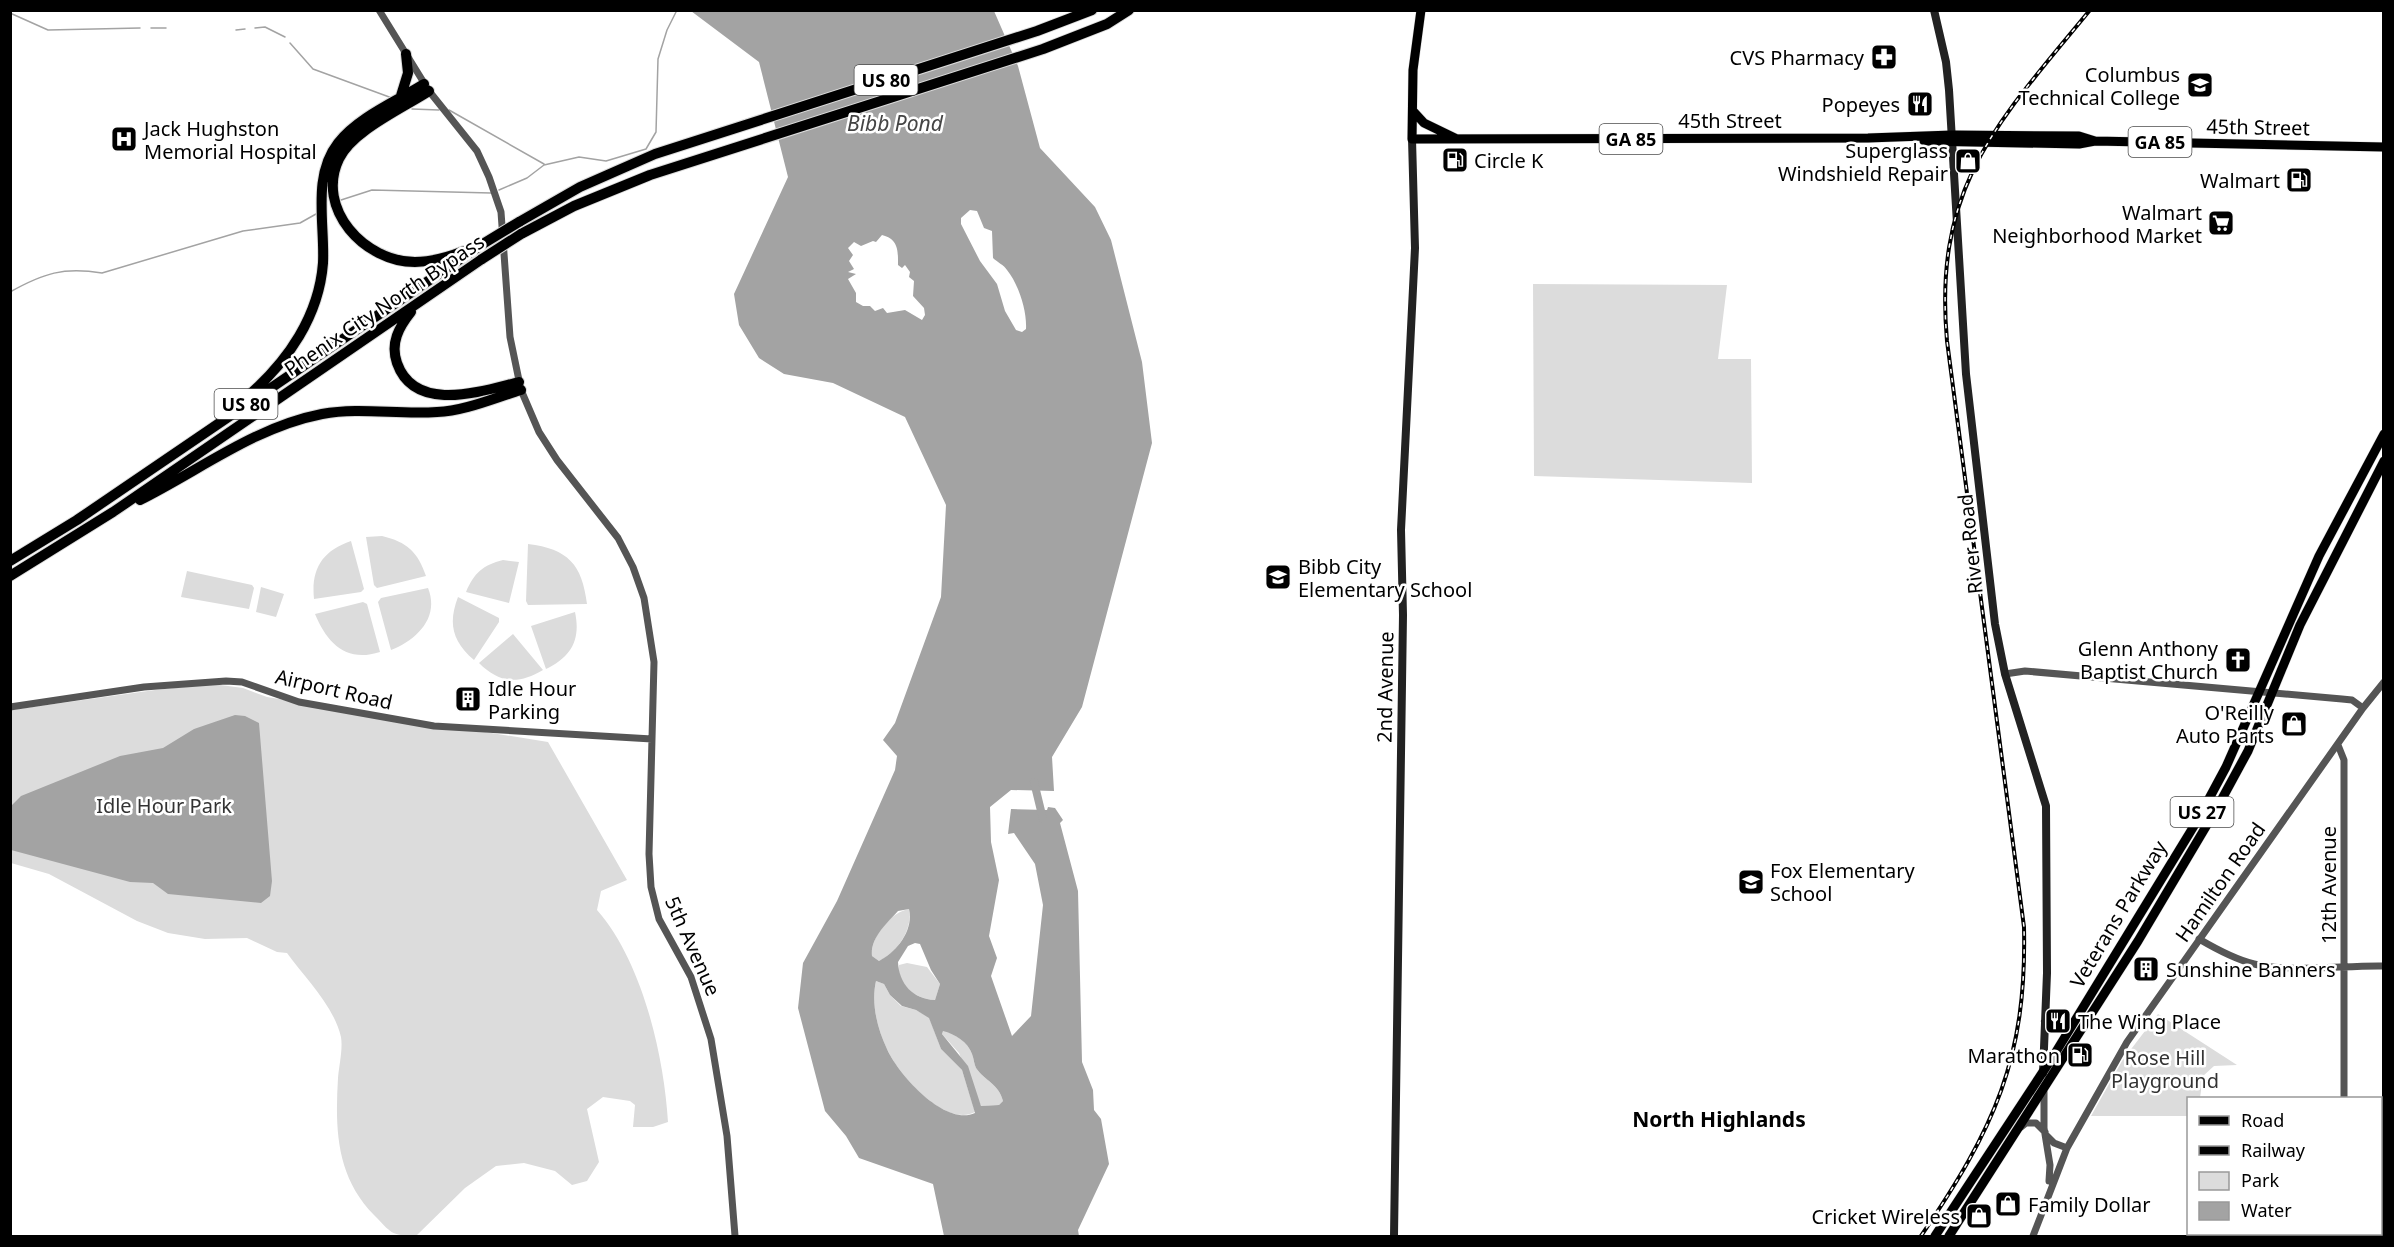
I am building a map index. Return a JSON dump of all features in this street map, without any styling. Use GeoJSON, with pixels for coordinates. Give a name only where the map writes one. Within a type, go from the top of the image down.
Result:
{"type":"FeatureCollection","features":[{"type":"Feature","properties":{"kind":"highway","name":"Phenix City North Bypass"},"geometry":{"type":"LineString","coordinates":[[10,561],[481,245],[572,191],[630,164],[1037,31],[1092,10]]}},
{"type":"Feature","properties":{"kind":"highway","name":"Phenix City North Bypass"},"geometry":{"type":"LineString","coordinates":[[10,576],[112,512],[482,259],[521,234],[574,206],[624,184],[1043,49],[1107,24],[1129,10]]}},
{"type":"Feature","properties":{"kind":"highway"},"geometry":{"type":"LineString","coordinates":[[400,99],[408,73],[406,54]]}},
{"type":"Feature","properties":{"kind":"highway"},"geometry":{"type":"LineString","coordinates":[[196,438],[266,381],[290,352],[315,302],[323,265],[322,201],[327,162],[337,143],[347,133],[400,99],[426,87]]}},
{"type":"Feature","properties":{"kind":"highway"},"geometry":{"type":"LineString","coordinates":[[426,87],[349,143],[338,161],[333,189],[339,213],[349,231],[365,246],[390,257],[414,262],[446,258],[481,245]]}},
{"type":"Feature","properties":{"kind":"highway"},"geometry":{"type":"LineString","coordinates":[[420,303],[400,327],[395,346],[399,368],[411,383],[428,392],[454,395],[520,386]]}},
{"type":"Feature","properties":{"kind":"highway"},"geometry":{"type":"LineString","coordinates":[[112,512],[155,492],[260,434],[295,421],[357,410],[438,412],[464,408],[520,386]]}},
{"type":"Feature","properties":{"kind":"main road"},"geometry":{"type":"LineString","coordinates":[[1412,139],[1413,70],[1421,10]]}},
{"type":"Feature","properties":{"kind":"main road","name":"River Road"},"geometry":{"type":"LineString","coordinates":[[1934,10],[1946,62],[1966,374],[1995,624],[2005,674],[2046,806],[2047,973],[2043,1092]]}},
{"type":"Feature","properties":{"kind":"main road"},"geometry":{"type":"LineString","coordinates":[[1413,111],[1424,123],[1451,136]]}},
{"type":"Feature","properties":{"kind":"main road"},"geometry":{"type":"LineString","coordinates":[[1413,123],[1451,136]]}},
{"type":"Feature","properties":{"kind":"main road","name":"45th Street"},"geometry":{"type":"LineString","coordinates":[[1412,139],[1451,136],[1952,139],[2079,136],[2095,141],[2384,147]]}},
{"type":"Feature","properties":{"kind":"main road","name":"2nd Avenue"},"geometry":{"type":"LineString","coordinates":[[1394,1236],[1403,615],[1401,530],[1415,248],[1412,139]]}},
{"type":"Feature","properties":{"kind":"main road","name":"Veterans Parkway"},"geometry":{"type":"LineString","coordinates":[[1935,1236],[2073,1023],[2197,821],[2226,767],[2319,556],[2384,434]]}},
{"type":"Feature","properties":{"kind":"main road","name":"Veterans Parkway"},"geometry":{"type":"LineString","coordinates":[[1950,1236],[2043,1092],[2196,846],[2248,751],[2300,625],[2384,461]]}},
{"type":"Feature","properties":{"kind":"main road"},"geometry":{"type":"LineString","coordinates":[[2045,1021],[2058,1030],[2067,1029],[2073,1023]]}},
{"type":"Feature","properties":{"kind":"street","name":"5th Avenue"},"geometry":{"type":"LineString","coordinates":[[379,10],[426,87],[477,151],[498,198],[510,337],[520,386],[539,432],[618,538],[633,567],[651,630],[654,662],[651,887],[659,919],[691,977],[711,1039],[727,1136],[735,1236]]}},
{"type":"Feature","properties":{"kind":"street"},"geometry":{"type":"LineString","coordinates":[[2005,674],[2025,671],[2343,699],[2352,700],[2363,708]]}},
{"type":"Feature","properties":{"kind":"street","name":"Airport Road"},"geometry":{"type":"LineString","coordinates":[[10,707],[154,686],[226,681],[242,682],[299,702],[434,726],[652,739]]}},
{"type":"Feature","properties":{"kind":"street","name":"Hamilton Road"},"geometry":{"type":"LineString","coordinates":[[2033,1236],[2048,1191],[2067,1148],[2127,1042],[2363,708],[2384,682]]}},
{"type":"Feature","properties":{"kind":"street","name":"12th Avenue"},"geometry":{"type":"LineString","coordinates":[[2338,745],[2344,760],[2344,1097]]}},
{"type":"Feature","properties":{"kind":"street"},"geometry":{"type":"LineString","coordinates":[[2199,939],[2234,958],[2274,967],[2384,966]]}},
{"type":"Feature","properties":{"kind":"street"},"geometry":{"type":"LineString","coordinates":[[2043,1092],[2045,1133],[2050,1166],[2048,1191]]}},
{"type":"Feature","properties":{"kind":"street"},"geometry":{"type":"LineString","coordinates":[[2020,1127],[2026,1123],[2036,1123],[2054,1143],[2067,1148]]}},
{"type":"Feature","properties":{"kind":"green space"},"geometry":{"type":"Polygon","coordinates":[[[1533,284],[1727,285],[1718,359],[1751,359],[1752,483],[1534,476],[1533,284]]]}},
{"type":"Feature","properties":{"kind":"green space"},"geometry":{"type":"Polygon","coordinates":[[[382,536],[398,541],[410,549],[419,560],[426,576],[377,588],[374,585],[366,537],[382,536]]]}},
{"type":"Feature","properties":{"kind":"green space"},"geometry":{"type":"Polygon","coordinates":[[[351,541],[364,589],[361,592],[314,599],[314,579],[320,562],[333,550],[351,541]]]}},
{"type":"Feature","properties":{"kind":"green space"},"geometry":{"type":"Polygon","coordinates":[[[528,544],[553,550],[571,561],[581,578],[587,604],[528,605],[526,601],[528,544]]]}},
{"type":"Feature","properties":{"kind":"green space"},"geometry":{"type":"Polygon","coordinates":[[[503,560],[519,562],[509,603],[466,592],[480,571],[490,564],[503,560]]]}},
{"type":"Feature","properties":{"kind":"green space"},"geometry":{"type":"Polygon","coordinates":[[[187,571],[252,585],[254,588],[249,609],[181,597],[187,571]]]}},
{"type":"Feature","properties":{"kind":"green space"},"geometry":{"type":"Polygon","coordinates":[[[261,587],[284,594],[276,617],[256,612],[261,587]]]}},
{"type":"Feature","properties":{"kind":"green space"},"geometry":{"type":"Polygon","coordinates":[[[428,588],[431,609],[428,618],[417,634],[391,650],[378,602],[381,598],[428,588]]]}},
{"type":"Feature","properties":{"kind":"green space"},"geometry":{"type":"Polygon","coordinates":[[[458,597],[499,618],[499,622],[474,660],[461,646],[454,631],[453,615],[458,597]]]}},
{"type":"Feature","properties":{"kind":"green space"},"geometry":{"type":"Polygon","coordinates":[[[363,602],[367,604],[380,652],[357,655],[339,648],[332,642],[325,634],[315,614],[363,602]]]}},
{"type":"Feature","properties":{"kind":"green space"},"geometry":{"type":"Polygon","coordinates":[[[575,612],[577,631],[572,646],[562,659],[546,669],[531,626],[575,612]]]}},
{"type":"Feature","properties":{"kind":"green space"},"geometry":{"type":"Polygon","coordinates":[[[513,634],[543,670],[525,678],[509,680],[494,675],[479,663],[513,634]]]}},
{"type":"Feature","properties":{"kind":"green space","name":"Idle Hour Park"},"geometry":{"type":"Polygon","coordinates":[[[213,684],[243,688],[267,697],[548,742],[627,880],[601,891],[597,910],[627,955],[648,1010],[662,1068],[668,1122],[653,1127],[633,1127],[635,1105],[630,1101],[603,1097],[587,1109],[599,1162],[587,1181],[572,1185],[555,1171],[524,1163],[496,1166],[465,1188],[416,1236],[396,1234],[384,1225],[361,1200],[345,1168],[341,1151],[337,1097],[341,1037],[326,1003],[287,953],[277,952],[247,938],[205,939],[168,933],[137,921],[49,874],[11,863],[11,710],[213,684]]]}},
{"type":"Feature","properties":{"kind":"green space"},"geometry":{"type":"Polygon","coordinates":[[[909,909],[909,925],[902,940],[892,952],[879,961],[872,956],[874,941],[878,934],[895,915],[909,909]]]}},
{"type":"Feature","properties":{"kind":"green space"},"geometry":{"type":"Polygon","coordinates":[[[907,963],[927,967],[940,984],[935,1000],[915,994],[905,985],[901,979],[899,965],[907,963]]]}},
{"type":"Feature","properties":{"kind":"green space"},"geometry":{"type":"Polygon","coordinates":[[[876,981],[884,984],[890,995],[901,1006],[929,1017],[941,1049],[962,1070],[975,1112],[963,1115],[937,1106],[901,1072],[880,1033],[874,998],[876,981]]]}},
{"type":"Feature","properties":{"kind":"green space","name":"Rose Hill Playground"},"geometry":{"type":"Polygon","coordinates":[[[2158,1014],[2237,1065],[2214,1066],[2203,1076],[2200,1097],[2187,1097],[2187,1116],[2091,1116],[2122,1061],[2158,1014]]]}},
{"type":"Feature","properties":{"kind":"green space"},"geometry":{"type":"Polygon","coordinates":[[[943,1030],[956,1036],[967,1046],[976,1068],[1001,1095],[1003,1101],[999,1105],[981,1106],[959,1053],[942,1034],[943,1030]]]}},
{"type":"Feature","properties":{"kind":"water","name":"Bibb Pond"},"geometry":{"type":"Polygon","coordinates":[[[691,11],[994,11],[1018,66],[1040,148],[1095,207],[1111,240],[1142,362],[1152,443],[1082,707],[1052,757],[1054,791],[1011,790],[990,807],[991,842],[999,880],[989,936],[997,958],[991,976],[1012,1036],[1031,1016],[1043,905],[1035,864],[1014,833],[1008,834],[1011,809],[1047,810],[1048,807],[1055,808],[1063,820],[1060,823],[1078,891],[1082,1062],[1093,1090],[1094,1110],[1101,1119],[1109,1164],[1078,1230],[1079,1236],[944,1236],[933,1184],[859,1158],[846,1136],[825,1111],[798,1008],[803,963],[837,901],[895,770],[897,756],[883,740],[895,723],[941,597],[946,505],[905,417],[833,383],[784,374],[759,358],[739,325],[734,294],[788,177],[759,62],[691,11]],[[970,210],[961,218],[961,224],[980,261],[997,284],[1005,311],[1016,330],[1022,332],[1026,329],[1026,322],[1021,298],[1011,276],[993,258],[992,231],[984,228],[977,211],[970,210]],[[882,235],[876,242],[861,246],[854,242],[848,248],[853,255],[849,261],[854,269],[848,272],[856,274],[848,279],[856,293],[856,302],[863,306],[870,306],[875,311],[883,308],[887,313],[905,310],[922,320],[925,315],[924,308],[913,296],[914,281],[909,277],[910,272],[905,265],[902,268],[898,265],[895,243],[882,235]],[[909,909],[898,911],[880,931],[872,949],[872,956],[879,961],[903,940],[909,925],[909,909]],[[915,943],[908,946],[898,962],[904,983],[920,997],[935,1000],[940,984],[920,944],[915,943]],[[876,981],[874,998],[883,1041],[901,1072],[924,1096],[937,1105],[950,1112],[963,1115],[975,1113],[962,1070],[941,1049],[929,1018],[916,1010],[902,1006],[890,995],[884,984],[876,981]],[[943,1031],[942,1034],[968,1066],[981,1106],[999,1105],[1003,1101],[1001,1095],[976,1068],[972,1054],[964,1042],[943,1031]]]}},
{"type":"Feature","properties":{"kind":"water"},"geometry":{"type":"Polygon","coordinates":[[[235,715],[245,716],[259,723],[272,881],[270,896],[261,903],[168,894],[153,883],[130,882],[11,850],[11,806],[21,796],[120,756],[163,748],[194,729],[235,715]]]}},
{"type":"Feature","properties":{"kind":"waterway"},"geometry":{"type":"LineString","coordinates":[[499,190],[527,178],[544,165],[579,157],[606,161],[646,149],[656,132],[658,59],[667,30],[677,10]]}},
{"type":"Feature","properties":{"kind":"waterway"},"geometry":{"type":"LineString","coordinates":[[10,13],[48,30],[140,28]]}},
{"type":"Feature","properties":{"kind":"waterway"},"geometry":{"type":"LineString","coordinates":[[255,28],[265,27],[285,37]]}},
{"type":"Feature","properties":{"kind":"waterway"},"geometry":{"type":"LineString","coordinates":[[151,28],[166,28]]}},
{"type":"Feature","properties":{"kind":"waterway"},"geometry":{"type":"LineString","coordinates":[[236,30],[245,29]]}},
{"type":"Feature","properties":{"kind":"waterway"},"geometry":{"type":"LineString","coordinates":[[290,43],[313,69],[392,98]]}},
{"type":"Feature","properties":{"kind":"waterway"},"geometry":{"type":"LineString","coordinates":[[412,109],[439,110]]}},
{"type":"Feature","properties":{"kind":"waterway"},"geometry":{"type":"LineString","coordinates":[[449,110],[544,164]]}},
{"type":"Feature","properties":{"kind":"waterway"},"geometry":{"type":"LineString","coordinates":[[341,200],[372,190],[491,193]]}},
{"type":"Feature","properties":{"kind":"waterway"},"geometry":{"type":"LineString","coordinates":[[10,292],[33,280],[54,273],[65,271],[102,273],[243,231],[300,223],[316,214]]}},
{"type":"Feature","properties":{"kind":"waterway"},"geometry":{"type":"LineString","coordinates":[[1034,782],[1043,819]]}},
{"type":"Feature","properties":{"kind":"railway"},"geometry":{"type":"LineString","coordinates":[[1921,1236],[1968,1161],[2001,1091],[2012,1055],[2023,974],[2024,927],[1947,341],[1945,287],[1950,239],[1962,197],[1979,159],[2001,123],[2027,87],[2090,10]]}},
{"type":"Feature","properties":{"kind":"place","name":"CVS Pharmacy"},"geometry":{"type":"Point","coordinates":[1884,57]}},
{"type":"Feature","properties":{"kind":"place","name":"Columbus Technical College"},"geometry":{"type":"Point","coordinates":[2200,85]}},
{"type":"Feature","properties":{"kind":"place","name":"Popeyes"},"geometry":{"type":"Point","coordinates":[1920,104]}},
{"type":"Feature","properties":{"kind":"place","name":"Jack Hughston Memorial Hospital"},"geometry":{"type":"Point","coordinates":[124,139]}},
{"type":"Feature","properties":{"kind":"place","name":"Circle K"},"geometry":{"type":"Point","coordinates":[1455,160]}},
{"type":"Feature","properties":{"kind":"place","name":"Superglass Windshield Repair"},"geometry":{"type":"Point","coordinates":[1968,161]}},
{"type":"Feature","properties":{"kind":"place","name":"Walmart"},"geometry":{"type":"Point","coordinates":[2299,180]}},
{"type":"Feature","properties":{"kind":"place","name":"Walmart Neighborhood Market"},"geometry":{"type":"Point","coordinates":[2221,223]}},
{"type":"Feature","properties":{"kind":"place","name":"Bibb City Elementary School"},"geometry":{"type":"Point","coordinates":[1278,577]}},
{"type":"Feature","properties":{"kind":"place","name":"Glenn Anthony Baptist Church"},"geometry":{"type":"Point","coordinates":[2238,660]}},
{"type":"Feature","properties":{"kind":"place","name":"Idle Hour Parking"},"geometry":{"type":"Point","coordinates":[468,699]}},
{"type":"Feature","properties":{"kind":"place","name":"O'Reilly Auto Parts"},"geometry":{"type":"Point","coordinates":[2294,724]}},
{"type":"Feature","properties":{"kind":"place","name":"Fox Elementary School"},"geometry":{"type":"Point","coordinates":[1751,882]}},
{"type":"Feature","properties":{"kind":"place","name":"Sunshine Banners"},"geometry":{"type":"Point","coordinates":[2146,969]}},
{"type":"Feature","properties":{"kind":"place","name":"The Wing Place"},"geometry":{"type":"Point","coordinates":[2058,1021]}},
{"type":"Feature","properties":{"kind":"place","name":"Marathon"},"geometry":{"type":"Point","coordinates":[2080,1055]}},
{"type":"Feature","properties":{"kind":"place","name":"Family Dollar"},"geometry":{"type":"Point","coordinates":[2008,1204]}},
{"type":"Feature","properties":{"kind":"place","name":"Cricket Wireless"},"geometry":{"type":"Point","coordinates":[1979,1216]}},
{"type":"Feature","properties":{"kind":"district","name":"North Highlands"},"geometry":{"type":"Point","coordinates":[1719,1119]}}]}
